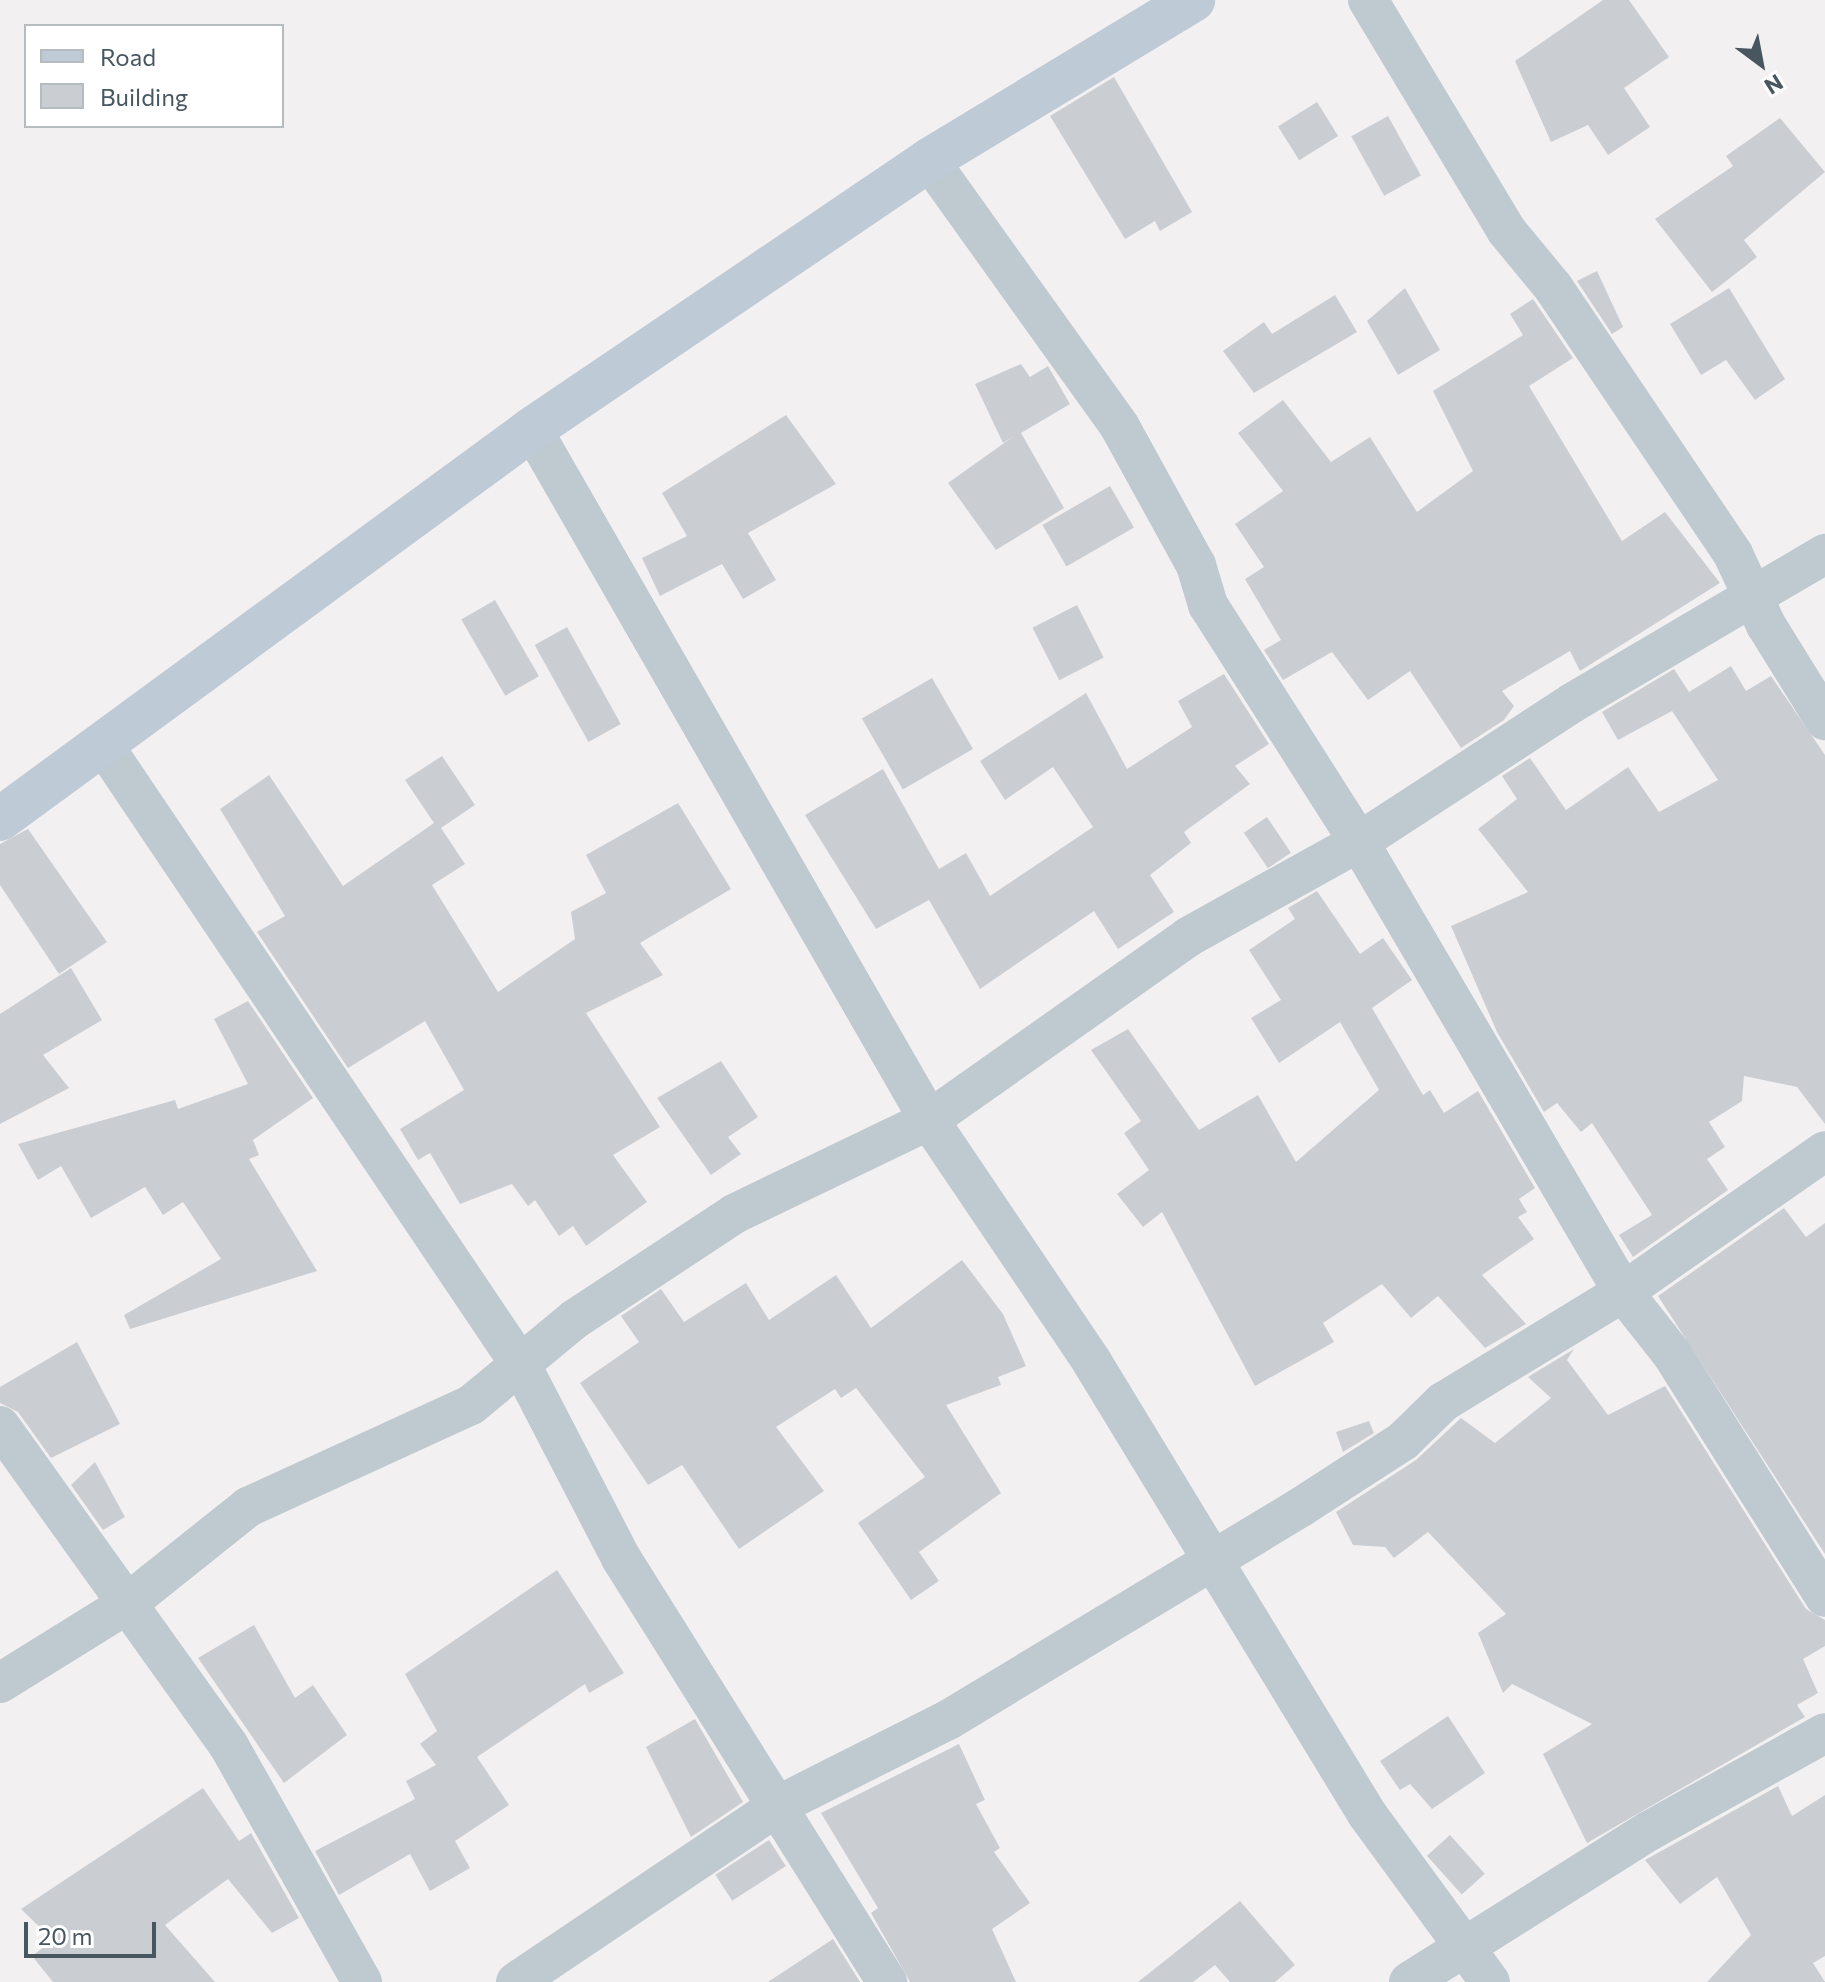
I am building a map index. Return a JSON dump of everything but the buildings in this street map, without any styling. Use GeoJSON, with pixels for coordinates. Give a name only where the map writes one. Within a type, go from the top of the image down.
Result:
{"type":"FeatureCollection","features":[{"type":"Feature","properties":{"kind":"street"},"geometry":{"type":"LineString","coordinates":[[0,819],[532,429],[929,160],[1193,0]]}},
{"type":"Feature","properties":{"kind":"street"},"geometry":{"type":"LineString","coordinates":[[1368,0],[1506,230],[1553,287],[1757,598],[1766,625],[1825,720]]}},
{"type":"Feature","properties":{"kind":"street"},"geometry":{"type":"LineString","coordinates":[[929,160],[1120,427],[1196,565],[1208,605],[1359,842],[1623,1292],[1672,1354],[1825,1597]]}},
{"type":"Feature","properties":{"kind":"street"},"geometry":{"type":"LineString","coordinates":[[532,429],[929,1120],[1212,1554],[1367,1814],[1465,1942],[1490,1982]]}},
{"type":"Feature","properties":{"kind":"street"},"geometry":{"type":"LineString","coordinates":[[0,1683],[124,1606],[248,1507],[471,1405],[522,1367],[575,1319],[734,1214],[929,1120],[1188,937],[1359,842],[1572,703],[1757,598],[1825,554]]}},
{"type":"Feature","properties":{"kind":"street"},"geometry":{"type":"LineString","coordinates":[[102,743],[522,1367],[621,1558],[781,1804],[887,1982]]}},
{"type":"Feature","properties":{"kind":"street"},"geometry":{"type":"LineString","coordinates":[[516,1982],[781,1804],[948,1720],[1212,1554],[1301,1507],[1403,1441],[1443,1402],[1623,1292],[1825,1151]]}},
{"type":"Feature","properties":{"kind":"street"},"geometry":{"type":"LineString","coordinates":[[0,1426],[124,1606],[145,1620],[229,1746],[362,1982]]}},
{"type":"Feature","properties":{"kind":"street"},"geometry":{"type":"LineString","coordinates":[[1409,1982],[1465,1942],[1825,1733]]}}]}
